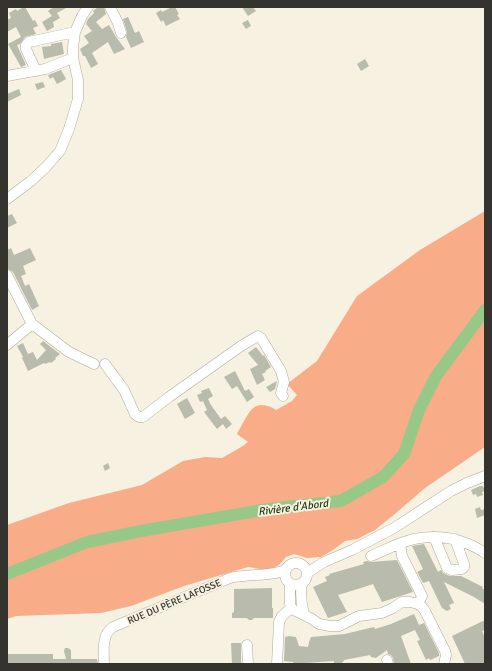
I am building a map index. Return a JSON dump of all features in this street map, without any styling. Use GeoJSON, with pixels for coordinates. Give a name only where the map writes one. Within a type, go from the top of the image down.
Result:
{"type":"FeatureCollection","features":[{"type":"Feature","properties":{"kind":"street"},"geometry":{"type":"LineString","coordinates":[[7,199],[31,181],[46,167],[60,150],[69,129],[78,99],[78,80],[73,58],[75,32],[88,7]]}},
{"type":"Feature","properties":{"kind":"street"},"geometry":{"type":"LineString","coordinates":[[110,7],[118,23],[121,34]]}},
{"type":"Feature","properties":{"kind":"street"},"geometry":{"type":"LineString","coordinates":[[36,71],[26,48],[26,45],[29,42],[75,32]]}},
{"type":"Feature","properties":{"kind":"street"},"geometry":{"type":"LineString","coordinates":[[7,76],[51,68],[73,58]]}},
{"type":"Feature","properties":{"kind":"street"},"geometry":{"type":"LineString","coordinates":[[7,275],[32,324],[69,352],[94,364]]}},
{"type":"Feature","properties":{"kind":"street"},"geometry":{"type":"LineString","coordinates":[[7,345],[32,324]]}},
{"type":"Feature","properties":{"kind":"street"},"geometry":{"type":"LineString","coordinates":[[105,364],[124,390],[135,414],[139,418],[143,417],[241,346],[258,336],[261,338],[281,370],[284,382],[281,393],[283,396]]}},
{"type":"Feature","properties":{"kind":"street"},"geometry":{"type":"LineString","coordinates":[[304,569],[352,550],[376,538],[451,491],[485,476]]}},
{"type":"Feature","properties":{"kind":"street"},"geometry":{"type":"LineString","coordinates":[[434,537],[447,568],[452,570],[462,570],[464,564],[455,539]]}},
{"type":"Feature","properties":{"kind":"street"},"geometry":{"type":"LineString","coordinates":[[372,556],[414,539],[434,537],[455,539],[476,546],[485,553]]}},
{"type":"Feature","properties":{"kind":"street"},"geometry":{"type":"LineString","coordinates":[[400,544],[402,556],[422,596],[418,604]]}},
{"type":"Feature","properties":{"kind":"street"},"geometry":{"type":"LineString","coordinates":[[291,608],[287,577],[290,565],[293,563],[299,564],[304,569],[305,580],[302,583],[300,590],[300,603],[304,614]]}},
{"type":"Feature","properties":{"kind":"street","name":"RUE DU PÈRE LAFOSSE"},"geometry":{"type":"LineString","coordinates":[[104,664],[104,642],[109,630],[113,627],[230,578],[264,575],[287,577]]}},
{"type":"Feature","properties":{"kind":"street"},"geometry":{"type":"LineString","coordinates":[[287,577],[294,584],[302,583]]}},
{"type":"Feature","properties":{"kind":"street"},"geometry":{"type":"LineString","coordinates":[[291,608],[304,614],[319,624],[340,626],[359,616],[382,613],[402,602],[418,604],[425,611],[445,651],[446,655],[444,664]]}},
{"type":"Feature","properties":{"kind":"street"},"geometry":{"type":"LineString","coordinates":[[277,664],[279,622],[282,616],[291,608]]}},
{"type":"Feature","properties":{"kind":"street"},"geometry":{"type":"LineString","coordinates":[[247,645],[248,664]]}},
{"type":"Feature","properties":{"kind":"shaded area"},"geometry":{"type":"Polygon","coordinates":[[[485,211],[485,447],[425,488],[375,530],[357,539],[345,541],[321,557],[307,558],[294,554],[286,557],[279,565],[271,569],[266,570],[248,567],[184,586],[131,606],[101,613],[16,616],[7,619],[7,525],[69,503],[142,485],[183,461],[205,457],[222,458],[243,446],[248,442],[237,434],[250,411],[261,405],[276,410],[292,401],[297,395],[287,384],[317,361],[357,296],[420,250],[485,211]]]}},
{"type":"Feature","properties":{"kind":"building"},"geometry":{"type":"Polygon","coordinates":[[[24,7],[38,26],[33,28],[36,34],[25,37],[20,44],[17,45],[26,65],[21,67],[8,44],[21,37],[16,27],[7,32],[7,20],[11,18],[9,13],[24,7]]]}},
{"type":"Feature","properties":{"kind":"building"},"geometry":{"type":"Polygon","coordinates":[[[54,7],[68,7],[57,13],[60,18],[53,22],[54,27],[47,31],[42,22],[52,16],[48,11],[54,7]]]}},
{"type":"Feature","properties":{"kind":"building"},"geometry":{"type":"Polygon","coordinates":[[[98,7],[104,7],[106,14],[96,22],[102,29],[109,25],[125,49],[114,54],[108,42],[92,53],[98,64],[91,68],[80,49],[89,43],[84,36],[92,31],[86,24],[88,19],[94,13],[93,11],[98,7]]]}},
{"type":"Feature","properties":{"kind":"building"},"geometry":{"type":"Polygon","coordinates":[[[175,7],[179,14],[177,15],[180,19],[166,26],[163,20],[161,22],[156,13],[175,7]]]}},
{"type":"Feature","properties":{"kind":"building"},"geometry":{"type":"Polygon","coordinates":[[[242,7],[253,7],[256,11],[248,16],[242,7]]]}},
{"type":"Feature","properties":{"kind":"building"},"geometry":{"type":"Polygon","coordinates":[[[128,17],[135,33],[139,31],[144,42],[131,48],[126,37],[127,32],[123,19],[128,17]]]}},
{"type":"Feature","properties":{"kind":"building"},"geometry":{"type":"Polygon","coordinates":[[[248,20],[251,26],[246,29],[242,23],[248,20]]]}},
{"type":"Feature","properties":{"kind":"building"},"geometry":{"type":"Polygon","coordinates":[[[62,42],[64,54],[44,59],[42,47],[51,46],[51,44],[62,42]]]}},
{"type":"Feature","properties":{"kind":"building"},"geometry":{"type":"Polygon","coordinates":[[[365,59],[369,66],[361,71],[357,64],[365,59]]]}},
{"type":"Feature","properties":{"kind":"building"},"geometry":{"type":"Polygon","coordinates":[[[61,70],[66,79],[57,84],[53,77],[50,79],[48,75],[61,70]]]}},
{"type":"Feature","properties":{"kind":"building"},"geometry":{"type":"Polygon","coordinates":[[[43,82],[45,87],[37,90],[35,84],[43,82]]]}},
{"type":"Feature","properties":{"kind":"building"},"geometry":{"type":"Polygon","coordinates":[[[19,89],[21,95],[7,102],[7,94],[19,89]]]}},
{"type":"Feature","properties":{"kind":"building"},"geometry":{"type":"Polygon","coordinates":[[[12,214],[17,223],[7,228],[7,216],[12,214]]]}},
{"type":"Feature","properties":{"kind":"building"},"geometry":{"type":"Polygon","coordinates":[[[11,248],[14,255],[30,248],[36,260],[23,266],[26,274],[21,276],[25,286],[29,284],[39,306],[32,310],[13,272],[8,269],[7,250],[11,248]]]}},
{"type":"Feature","properties":{"kind":"building"},"geometry":{"type":"Polygon","coordinates":[[[43,341],[60,354],[51,363],[44,363],[28,371],[17,346],[23,343],[28,354],[33,352],[37,360],[46,350],[40,344],[43,341]]]}},
{"type":"Feature","properties":{"kind":"building"},"geometry":{"type":"Polygon","coordinates":[[[256,347],[263,356],[264,355],[271,367],[262,374],[265,380],[257,385],[250,369],[258,365],[248,353],[256,347]]]}},
{"type":"Feature","properties":{"kind":"building"},"geometry":{"type":"Polygon","coordinates":[[[235,371],[245,391],[249,389],[254,397],[247,402],[237,386],[232,389],[224,377],[235,371]]]}},
{"type":"Feature","properties":{"kind":"building"},"geometry":{"type":"Polygon","coordinates":[[[277,381],[275,389],[270,392],[266,387],[277,381]]]}},
{"type":"Feature","properties":{"kind":"building"},"geometry":{"type":"Polygon","coordinates":[[[209,388],[213,396],[208,399],[211,405],[221,419],[225,416],[232,424],[226,429],[223,424],[217,429],[204,412],[207,410],[203,401],[200,402],[197,395],[202,393],[201,391],[209,388]]]}},
{"type":"Feature","properties":{"kind":"building"},"geometry":{"type":"Polygon","coordinates":[[[187,398],[195,413],[185,419],[177,404],[187,398]]]}},
{"type":"Feature","properties":{"kind":"building"},"geometry":{"type":"Polygon","coordinates":[[[108,463],[110,468],[105,471],[103,466],[108,463]]]}},
{"type":"Feature","properties":{"kind":"building"},"geometry":{"type":"Polygon","coordinates":[[[483,486],[485,491],[482,492],[483,495],[477,497],[476,494],[473,495],[471,490],[483,486]]]}},
{"type":"Feature","properties":{"kind":"building"},"geometry":{"type":"Polygon","coordinates":[[[480,507],[481,510],[485,509],[485,515],[477,518],[475,509],[480,507]]]}},
{"type":"Feature","properties":{"kind":"building"},"geometry":{"type":"Polygon","coordinates":[[[424,544],[438,572],[441,570],[443,573],[450,576],[461,576],[483,587],[482,588],[485,590],[485,604],[444,582],[454,603],[449,605],[451,609],[447,611],[442,608],[429,581],[423,583],[417,572],[423,569],[412,546],[424,544]]]}},
{"type":"Feature","properties":{"kind":"building"},"geometry":{"type":"Polygon","coordinates":[[[397,560],[413,592],[382,602],[373,584],[338,595],[347,612],[328,618],[313,587],[327,581],[325,577],[330,575],[329,574],[364,564],[363,562],[397,560]]]}},
{"type":"Feature","properties":{"kind":"building"},"geometry":{"type":"Polygon","coordinates":[[[272,588],[273,618],[254,618],[249,620],[247,618],[232,618],[232,613],[234,612],[234,589],[272,588]]]}},
{"type":"Feature","properties":{"kind":"building"},"geometry":{"type":"Polygon","coordinates":[[[414,614],[419,625],[424,623],[439,653],[439,656],[426,660],[417,641],[420,640],[415,630],[401,636],[411,664],[394,664],[393,658],[388,654],[387,650],[376,658],[371,657],[370,655],[344,660],[340,664],[334,663],[334,661],[294,664],[293,662],[284,661],[285,637],[296,637],[299,646],[308,647],[311,637],[345,634],[374,627],[375,629],[414,614]]]}},
{"type":"Feature","properties":{"kind":"building"},"geometry":{"type":"Polygon","coordinates":[[[485,620],[485,630],[482,631],[485,638],[485,664],[465,664],[452,636],[485,620]]]}},
{"type":"Feature","properties":{"kind":"building"},"geometry":{"type":"Polygon","coordinates":[[[231,643],[241,643],[241,664],[232,664],[231,643]]]}},
{"type":"Feature","properties":{"kind":"building"},"geometry":{"type":"Polygon","coordinates":[[[65,648],[71,650],[71,659],[97,659],[98,664],[7,664],[7,654],[53,654],[53,659],[66,659],[64,651],[65,648]]]}},
{"type":"Feature","properties":{"kind":"waterway","name":"Rivière d'Abord"},"geometry":{"type":"LineString","coordinates":[[7,574],[87,542],[268,509],[341,501],[383,477],[404,454],[419,410],[436,376],[485,310]]}}]}
